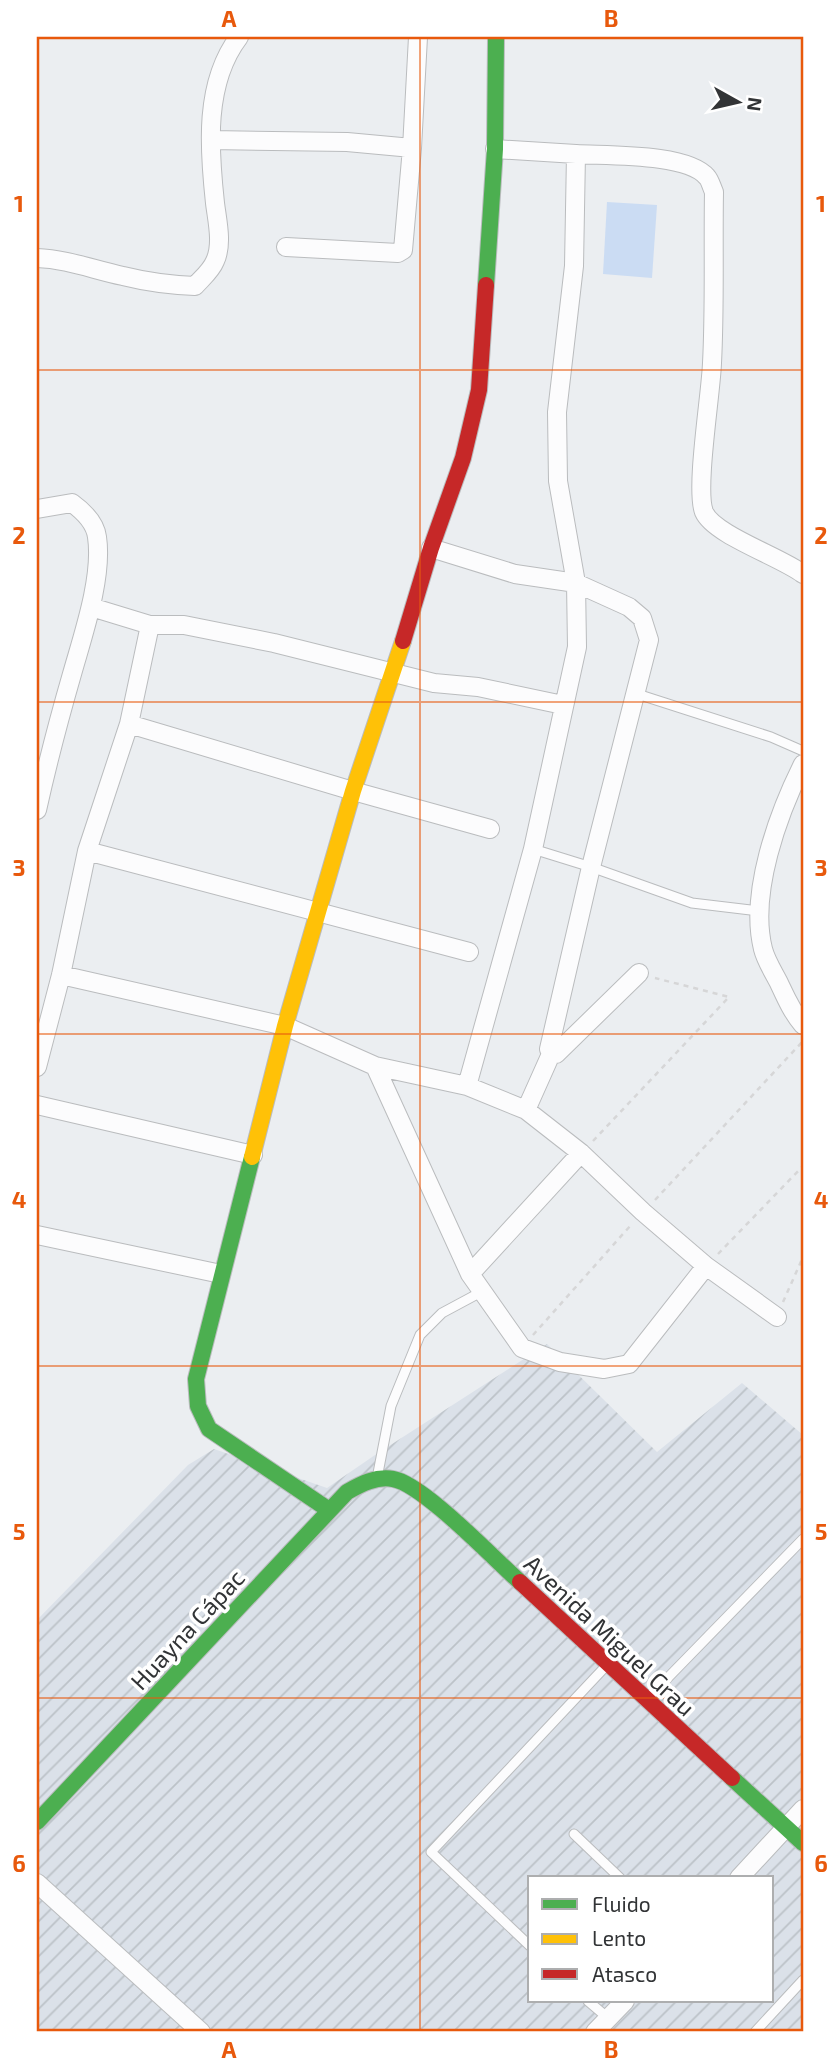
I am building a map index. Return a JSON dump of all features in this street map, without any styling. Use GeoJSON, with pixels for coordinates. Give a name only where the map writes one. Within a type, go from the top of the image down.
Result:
{"type":"FeatureCollection","features":[{"type":"Feature","properties":{"kind":"street"},"geometry":{"type":"LineString","coordinates":[[37,258],[59,259],[170,285],[195,286],[217,259],[219,233],[211,140],[215,87],[239,37]]}},
{"type":"Feature","properties":{"kind":"street"},"geometry":{"type":"LineString","coordinates":[[286,247],[401,252],[412,148],[418,37]]}},
{"type":"Feature","properties":{"kind":"street"},"geometry":{"type":"LineString","coordinates":[[329,1510],[209,1429],[198,1406],[195,1379],[285,1026],[317,912],[431,548],[463,458],[479,390],[495,149],[496,37]]}},
{"type":"Feature","properties":{"kind":"street"},"geometry":{"type":"LineString","coordinates":[[211,140],[347,142],[412,148]]}},
{"type":"Feature","properties":{"kind":"street"},"geometry":{"type":"LineString","coordinates":[[495,149],[673,160],[707,176],[714,192],[712,364],[701,490],[705,513],[716,527],[792,565],[803,574]]}},
{"type":"Feature","properties":{"kind":"street"},"geometry":{"type":"LineString","coordinates":[[467,1086],[533,849],[577,647],[576,583],[558,481],[557,412],[574,266],[576,154]]}},
{"type":"Feature","properties":{"kind":"street"},"geometry":{"type":"LineString","coordinates":[[37,509],[72,503],[85,512],[97,534],[98,556],[91,607],[51,748],[37,810]]}},
{"type":"Feature","properties":{"kind":"street"},"geometry":{"type":"LineString","coordinates":[[431,548],[515,574],[576,583],[629,607],[642,618],[649,640],[591,867],[549,1049],[551,1054],[526,1110]]}},
{"type":"Feature","properties":{"kind":"street"},"geometry":{"type":"LineString","coordinates":[[91,607],[150,625],[184,625],[434,683],[478,687],[563,705]]}},
{"type":"Feature","properties":{"kind":"street"},"geometry":{"type":"LineString","coordinates":[[37,1068],[61,975],[87,850],[129,724],[150,625]]}},
{"type":"Feature","properties":{"kind":"street"},"geometry":{"type":"LineString","coordinates":[[129,724],[490,829]]}},
{"type":"Feature","properties":{"kind":"street"},"geometry":{"type":"LineString","coordinates":[[803,764],[768,856],[759,911],[763,950],[795,1015],[803,1024]]}},
{"type":"Feature","properties":{"kind":"street"},"geometry":{"type":"LineString","coordinates":[[87,850],[468,951]]}},
{"type":"Feature","properties":{"kind":"street"},"geometry":{"type":"LineString","coordinates":[[551,1054],[556,1054],[639,973]]}},
{"type":"Feature","properties":{"kind":"street"},"geometry":{"type":"LineString","coordinates":[[61,975],[285,1026],[375,1066],[467,1086],[526,1110],[581,1153],[643,1212],[706,1266],[777,1317]]}},
{"type":"Feature","properties":{"kind":"street"},"geometry":{"type":"LineString","coordinates":[[375,1066],[470,1274],[522,1348],[560,1362],[604,1369],[629,1364],[706,1266]]}},
{"type":"Feature","properties":{"kind":"street"},"geometry":{"type":"LineString","coordinates":[[37,1105],[253,1155]]}},
{"type":"Feature","properties":{"kind":"street"},"geometry":{"type":"LineString","coordinates":[[470,1274],[581,1153]]}},
{"type":"Feature","properties":{"kind":"street"},"geometry":{"type":"LineString","coordinates":[[37,1235],[221,1274]]}},
{"type":"Feature","properties":{"kind":"street","name":"Huayna Cápac"},"geometry":{"type":"LineString","coordinates":[[37,1822],[329,1510],[347,1492],[362,1482],[378,1477]]}},
{"type":"Feature","properties":{"kind":"street","name":"Avenida Miguel Grau"},"geometry":{"type":"LineString","coordinates":[[378,1477],[391,1477],[406,1483],[428,1499],[803,1843]]}},
{"type":"Feature","properties":{"kind":"street"},"geometry":{"type":"LineString","coordinates":[[741,1876],[803,1809]]}},
{"type":"Feature","properties":{"kind":"street"},"geometry":{"type":"LineString","coordinates":[[37,1884],[201,2032]]}},
{"type":"Feature","properties":{"kind":"street"},"geometry":{"type":"LineString","coordinates":[[596,2032],[624,2002]]}},
{"type":"Feature","properties":{"kind":"lane"},"geometry":{"type":"LineString","coordinates":[[634,693],[771,737],[803,751]]}},
{"type":"Feature","properties":{"kind":"lane"},"geometry":{"type":"LineString","coordinates":[[533,849],[692,903],[759,911]]}},
{"type":"Feature","properties":{"kind":"lane"},"geometry":{"type":"LineString","coordinates":[[378,1477],[391,1406],[420,1335],[442,1313],[482,1291]]}},
{"type":"Feature","properties":{"kind":"lane"},"geometry":{"type":"LineString","coordinates":[[646,1700],[803,1539]]}},
{"type":"Feature","properties":{"kind":"lane"},"geometry":{"type":"LineString","coordinates":[[528,1944],[431,1852],[579,1692],[608,1665]]}},
{"type":"Feature","properties":{"kind":"lane"},"geometry":{"type":"LineString","coordinates":[[574,1834],[618,1876]]}},
{"type":"Feature","properties":{"kind":"lane"},"geometry":{"type":"LineString","coordinates":[[755,2032],[803,1980]]}},
{"type":"Feature","properties":{"kind":"lane"},"geometry":{"type":"LineString","coordinates":[[589,2002],[608,2018]]}},
{"type":"Feature","properties":{"kind":"path"},"geometry":{"type":"LineString","coordinates":[[581,1153],[729,997],[639,973]]}},
{"type":"Feature","properties":{"kind":"path"},"geometry":{"type":"LineString","coordinates":[[522,1348],[643,1212],[803,1041]]}},
{"type":"Feature","properties":{"kind":"path"},"geometry":{"type":"LineString","coordinates":[[706,1266],[803,1166]]}},
{"type":"Feature","properties":{"kind":"path"},"geometry":{"type":"LineString","coordinates":[[777,1317],[803,1257]]}},
{"type":"Feature","properties":{"kind":"shaded area"},"geometry":{"type":"Polygon","coordinates":[[[607,202],[657,205],[652,278],[603,274],[607,202]]]}},
{"type":"Feature","properties":{"kind":"shaded area"},"geometry":{"type":"Polygon","coordinates":[[[547,1344],[657,1452],[742,1383],[803,1435],[803,2032],[37,2032],[37,1620],[188,1465],[214,1449],[327,1488],[547,1344]]]}},
{"type":"Feature","properties":{"kind":"traffic: fast"},"geometry":{"type":"LineString","coordinates":[[486,285],[495,149],[496,37]]}},
{"type":"Feature","properties":{"kind":"traffic: fast"},"geometry":{"type":"LineString","coordinates":[[252,1157],[196,1379],[198,1406],[209,1429],[329,1510]]}},
{"type":"Feature","properties":{"kind":"traffic: fast"},"geometry":{"type":"LineString","coordinates":[[37,1822],[347,1492],[358,1486],[381,1479],[393,1479],[406,1484],[440,1508],[520,1582]]}},
{"type":"Feature","properties":{"kind":"traffic: fast"},"geometry":{"type":"LineString","coordinates":[[732,1778],[803,1843]]}},
{"type":"Feature","properties":{"kind":"traffic: slow"},"geometry":{"type":"LineString","coordinates":[[252,1157],[285,1026],[353,791],[403,641]]}},
{"type":"Feature","properties":{"kind":"traffic: jam"},"geometry":{"type":"LineString","coordinates":[[403,641],[431,548],[463,458],[479,390],[486,285]]}},
{"type":"Feature","properties":{"kind":"traffic: jam"},"geometry":{"type":"LineString","coordinates":[[520,1582],[732,1778]]}}]}
